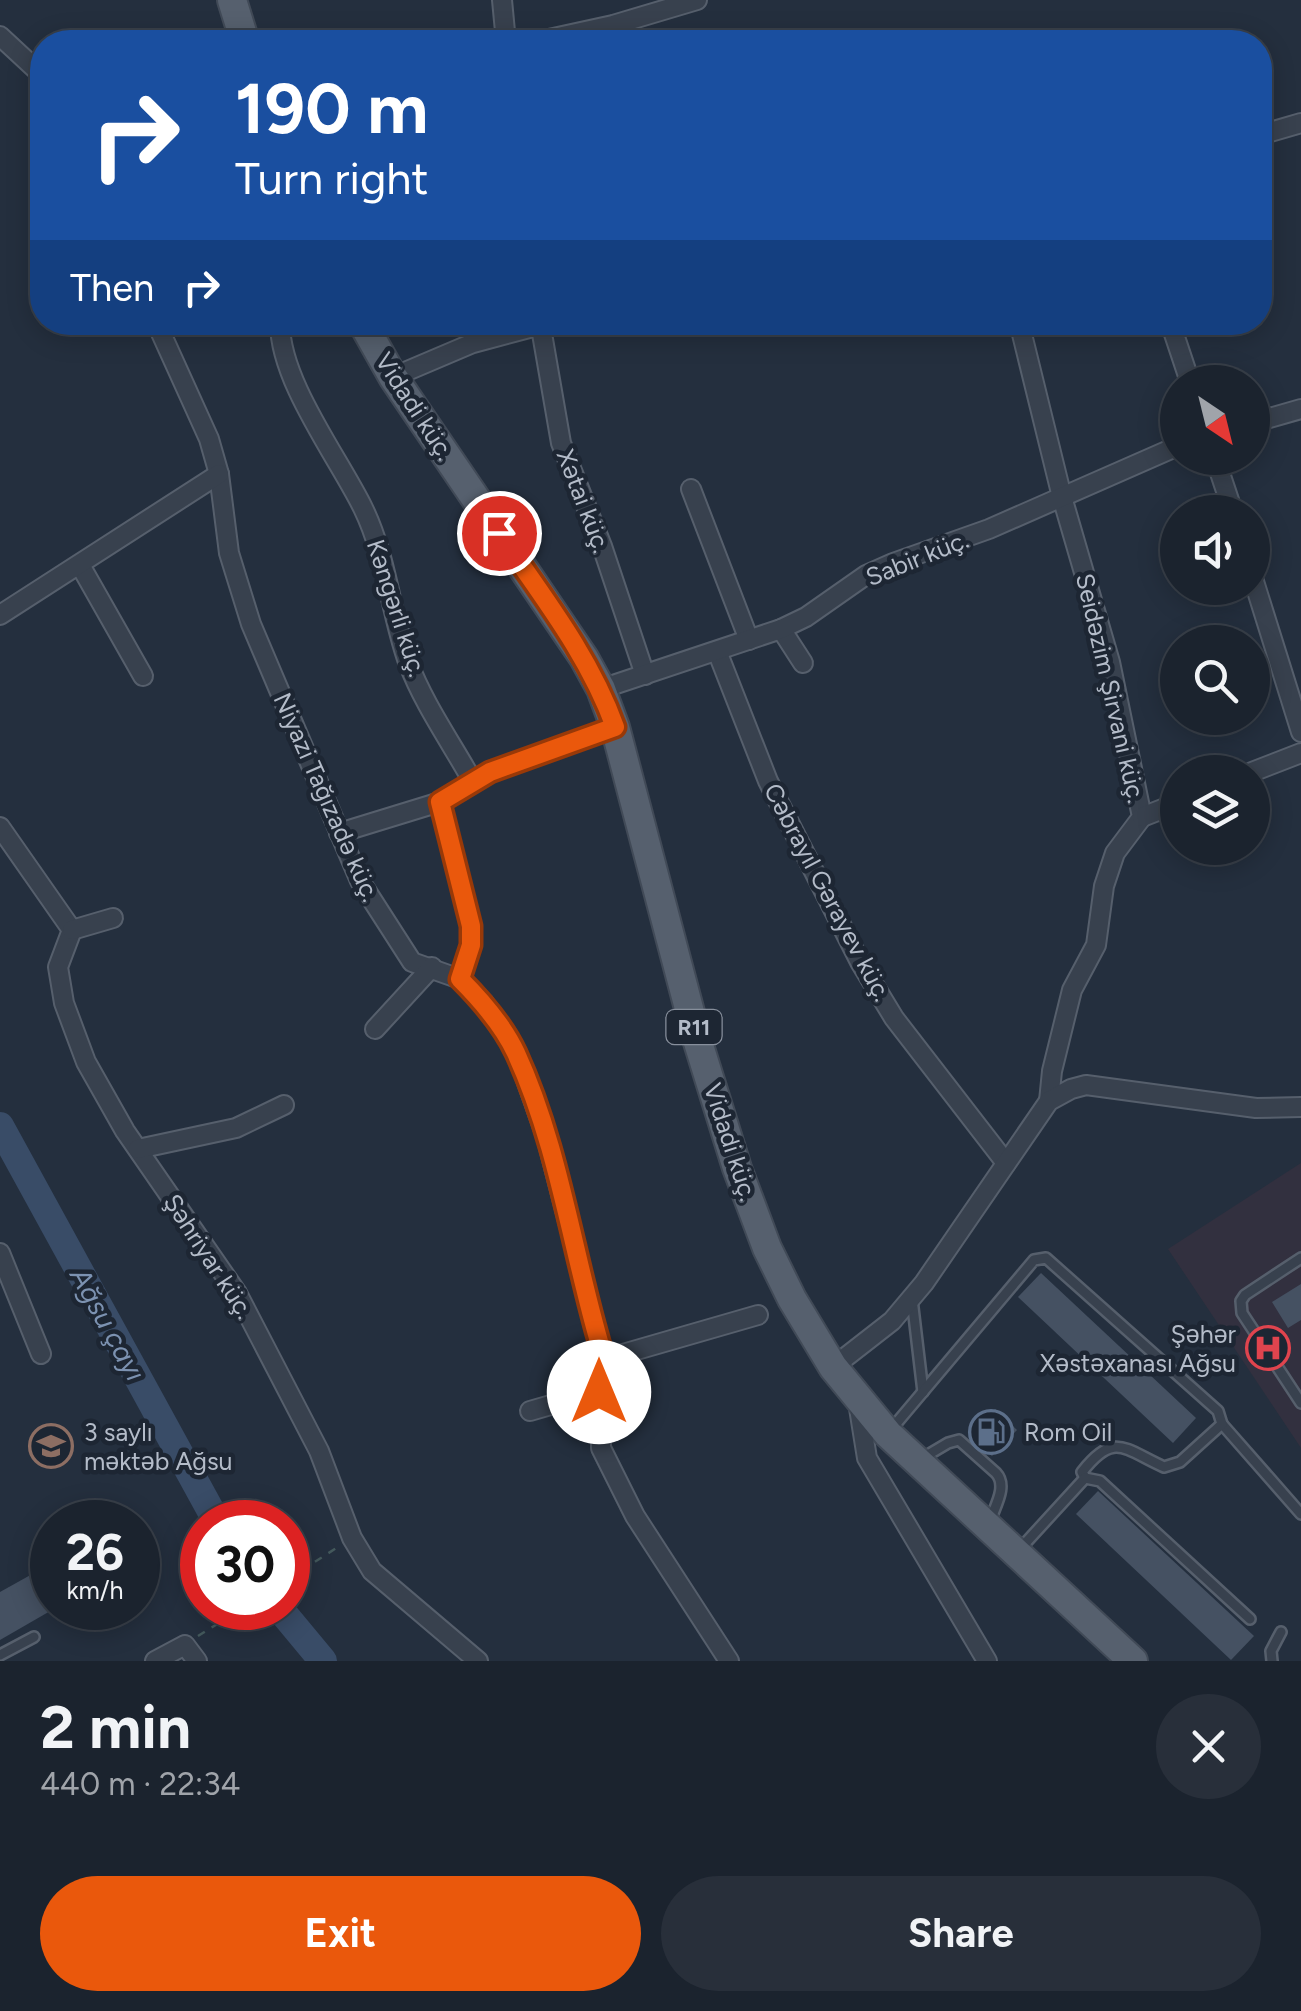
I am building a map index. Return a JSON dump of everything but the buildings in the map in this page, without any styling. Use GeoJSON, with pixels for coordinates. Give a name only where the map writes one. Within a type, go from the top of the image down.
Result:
{"type":"FeatureCollection","features":[{"type":"Feature","properties":{"kind":"main road"},"geometry":{"type":"LineString","coordinates":[[232,0],[241,30]]}},
{"type":"Feature","properties":{"kind":"main road","name":"Vidadi küç."},"geometry":{"type":"LineString","coordinates":[[370,335],[601,689],[615,727],[697,1039],[737,1168],[792,1299],[833,1367],[888,1434],[1133,1661]]}},
{"type":"Feature","properties":{"kind":"street"},"geometry":{"type":"LineString","coordinates":[[502,0],[505,30]]}},
{"type":"Feature","properties":{"kind":"street"},"geometry":{"type":"LineString","coordinates":[[590,30],[697,0]]}},
{"type":"Feature","properties":{"kind":"street"},"geometry":{"type":"LineString","coordinates":[[0,36],[30,64]]}},
{"type":"Feature","properties":{"kind":"street"},"geometry":{"type":"LineString","coordinates":[[1272,131],[1301,123]]}},
{"type":"Feature","properties":{"kind":"street","name":"Niyazi Tağızadə küç."},"geometry":{"type":"LineString","coordinates":[[162,335],[209,439],[219,474],[229,554],[251,624],[360,881],[412,962],[460,979],[484,1003],[516,1052],[546,1136],[602,1360],[601,1448],[635,1516],[729,1661]]}},
{"type":"Feature","properties":{"kind":"street","name":"Kəngərli küç."},"geometry":{"type":"LineString","coordinates":[[280,335],[322,437],[364,509],[382,554],[408,663],[474,782]]}},
{"type":"Feature","properties":{"kind":"street"},"geometry":{"type":"LineString","coordinates":[[394,377],[500,335]]}},
{"type":"Feature","properties":{"kind":"street","name":"Xətai küç."},"geometry":{"type":"LineString","coordinates":[[542,335],[561,443],[602,546],[645,675]]}},
{"type":"Feature","properties":{"kind":"street","name":"Seidəzim Şirvani küç."},"geometry":{"type":"LineString","coordinates":[[1021,335],[1062,497],[1110,662],[1142,818],[1115,853],[1104,886],[1096,946],[1072,990],[1052,1071],[1049,1101]]}},
{"type":"Feature","properties":{"kind":"street"},"geometry":{"type":"LineString","coordinates":[[1174,335],[1184,365]]}},
{"type":"Feature","properties":{"kind":"street"},"geometry":{"type":"LineString","coordinates":[[1270,418],[1301,409]]}},
{"type":"Feature","properties":{"kind":"street","name":"Sabir küç."},"geometry":{"type":"LineString","coordinates":[[601,689],[780,629],[893,562],[990,529],[1160,454]]}},
{"type":"Feature","properties":{"kind":"street"},"geometry":{"type":"LineString","coordinates":[[0,615],[219,474]]}},
{"type":"Feature","properties":{"kind":"street"},"geometry":{"type":"LineString","coordinates":[[691,489],[749,640]]}},
{"type":"Feature","properties":{"kind":"street"},"geometry":{"type":"LineString","coordinates":[[80,565],[143,676]]}},
{"type":"Feature","properties":{"kind":"street"},"geometry":{"type":"LineString","coordinates":[[1261,605],[1301,732]]}},
{"type":"Feature","properties":{"kind":"street"},"geometry":{"type":"LineString","coordinates":[[780,629],[802,663]]}},
{"type":"Feature","properties":{"kind":"street","name":"Cəbrayıl Gərayev küç."},"geometry":{"type":"LineString","coordinates":[[718,651],[768,781],[860,962],[894,1018],[1006,1163]]}},
{"type":"Feature","properties":{"kind":"street"},"geometry":{"type":"LineString","coordinates":[[340,833],[440,802],[490,772],[615,727]]}},
{"type":"Feature","properties":{"kind":"street"},"geometry":{"type":"LineString","coordinates":[[1270,765],[1301,753]]}},
{"type":"Feature","properties":{"kind":"street"},"geometry":{"type":"LineString","coordinates":[[440,802],[471,926],[471,945],[460,979]]}},
{"type":"Feature","properties":{"kind":"street"},"geometry":{"type":"LineString","coordinates":[[1142,818],[1160,810]]}},
{"type":"Feature","properties":{"kind":"street"},"geometry":{"type":"LineString","coordinates":[[0,827],[72,930],[113,918]]}},
{"type":"Feature","properties":{"kind":"street","name":"Şəhriyar küç."},"geometry":{"type":"LineString","coordinates":[[72,930],[58,967],[64,1003],[86,1062],[138,1149],[237,1293],[319,1451],[352,1538],[372,1571],[478,1661]]}},
{"type":"Feature","properties":{"kind":"street"},"geometry":{"type":"LineString","coordinates":[[376,1028],[432,967]]}},
{"type":"Feature","properties":{"kind":"street"},"geometry":{"type":"LineString","coordinates":[[833,1367],[892,1321],[1049,1101],[1086,1085],[1256,1108],[1301,1108]]}},
{"type":"Feature","properties":{"kind":"street"},"geometry":{"type":"LineString","coordinates":[[138,1149],[236,1128],[284,1105]]}},
{"type":"Feature","properties":{"kind":"street"},"geometry":{"type":"LineString","coordinates":[[0,1253],[41,1354]]}},
{"type":"Feature","properties":{"kind":"street"},"geometry":{"type":"LineString","coordinates":[[602,1360],[758,1315]]}},
{"type":"Feature","properties":{"kind":"street"},"geometry":{"type":"LineString","coordinates":[[530,1411],[599,1392]]}},
{"type":"Feature","properties":{"kind":"street"},"geometry":{"type":"LineString","coordinates":[[858,1402],[867,1458],[987,1661]]}},
{"type":"Feature","properties":{"kind":"street"},"geometry":{"type":"LineString","coordinates":[[155,1661],[184,1645],[198,1661]]}},
{"type":"Feature","properties":{"kind":"lane"},"geometry":{"type":"LineString","coordinates":[[888,1434],[1034,1260],[1046,1258],[1218,1410],[1222,1424],[1301,1514]]}},
{"type":"Feature","properties":{"kind":"lane"},"geometry":{"type":"LineString","coordinates":[[1301,1258],[1241,1301],[1242,1313],[1301,1403]]}},
{"type":"Feature","properties":{"kind":"lane"},"geometry":{"type":"LineString","coordinates":[[912,1296],[923,1392]]}},
{"type":"Feature","properties":{"kind":"lane"},"geometry":{"type":"LineString","coordinates":[[1084,1478],[1082,1472],[1098,1451],[1120,1446],[1164,1467],[1180,1462],[1222,1424]]}},
{"type":"Feature","properties":{"kind":"lane"},"geometry":{"type":"LineString","coordinates":[[917,1462],[959,1440],[996,1473],[1002,1488],[987,1528]]}},
{"type":"Feature","properties":{"kind":"lane"},"geometry":{"type":"LineString","coordinates":[[1015,1555],[1084,1478]]}},
{"type":"Feature","properties":{"kind":"lane"},"geometry":{"type":"LineString","coordinates":[[1084,1478],[1100,1482],[1250,1619]]}},
{"type":"Feature","properties":{"kind":"lane"},"geometry":{"type":"LineString","coordinates":[[1272,1661],[1271,1650],[1282,1632]]}},
{"type":"Feature","properties":{"kind":"lane"},"geometry":{"type":"LineString","coordinates":[[0,1655],[34,1637]]}},
{"type":"Feature","properties":{"kind":"path"},"geometry":{"type":"LineString","coordinates":[[310,1565],[352,1538]]}},
{"type":"Feature","properties":{"kind":"shaded area","name":"Şəhər Xəstəxanası Ağsu"},"geometry":{"type":"Polygon","coordinates":[[[1301,1163],[1301,1448],[1168,1249],[1301,1163]]]}},
{"type":"Feature","properties":{"kind":"waterway","name":"Ağsu çayı"},"geometry":{"type":"LineString","coordinates":[[0,1126],[205,1500]]}},
{"type":"Feature","properties":{"kind":"waterway","name":"Ağsu çayı"},"geometry":{"type":"LineString","coordinates":[[297,1630],[323,1661]]}},
{"type":"Feature","properties":{"kind":"place","name":"Şəhər Xəstəxanası Ağsu"},"geometry":{"type":"Point","coordinates":[1268,1348]}},
{"type":"Feature","properties":{"kind":"place","name":"Rom Oil"},"geometry":{"type":"Point","coordinates":[991,1432]}},
{"type":"Feature","properties":{"kind":"place","name":"3 saylı məktəb Ağsu"},"geometry":{"type":"Point","coordinates":[51,1446]}},
{"type":"Feature","properties":{"kind":"route"},"geometry":{"type":"LineString","coordinates":[[499,533],[584,658],[615,727],[490,772],[440,802],[471,926],[471,945],[460,979],[484,1003],[516,1052],[546,1136],[600,1345],[599,1392]]}}]}
